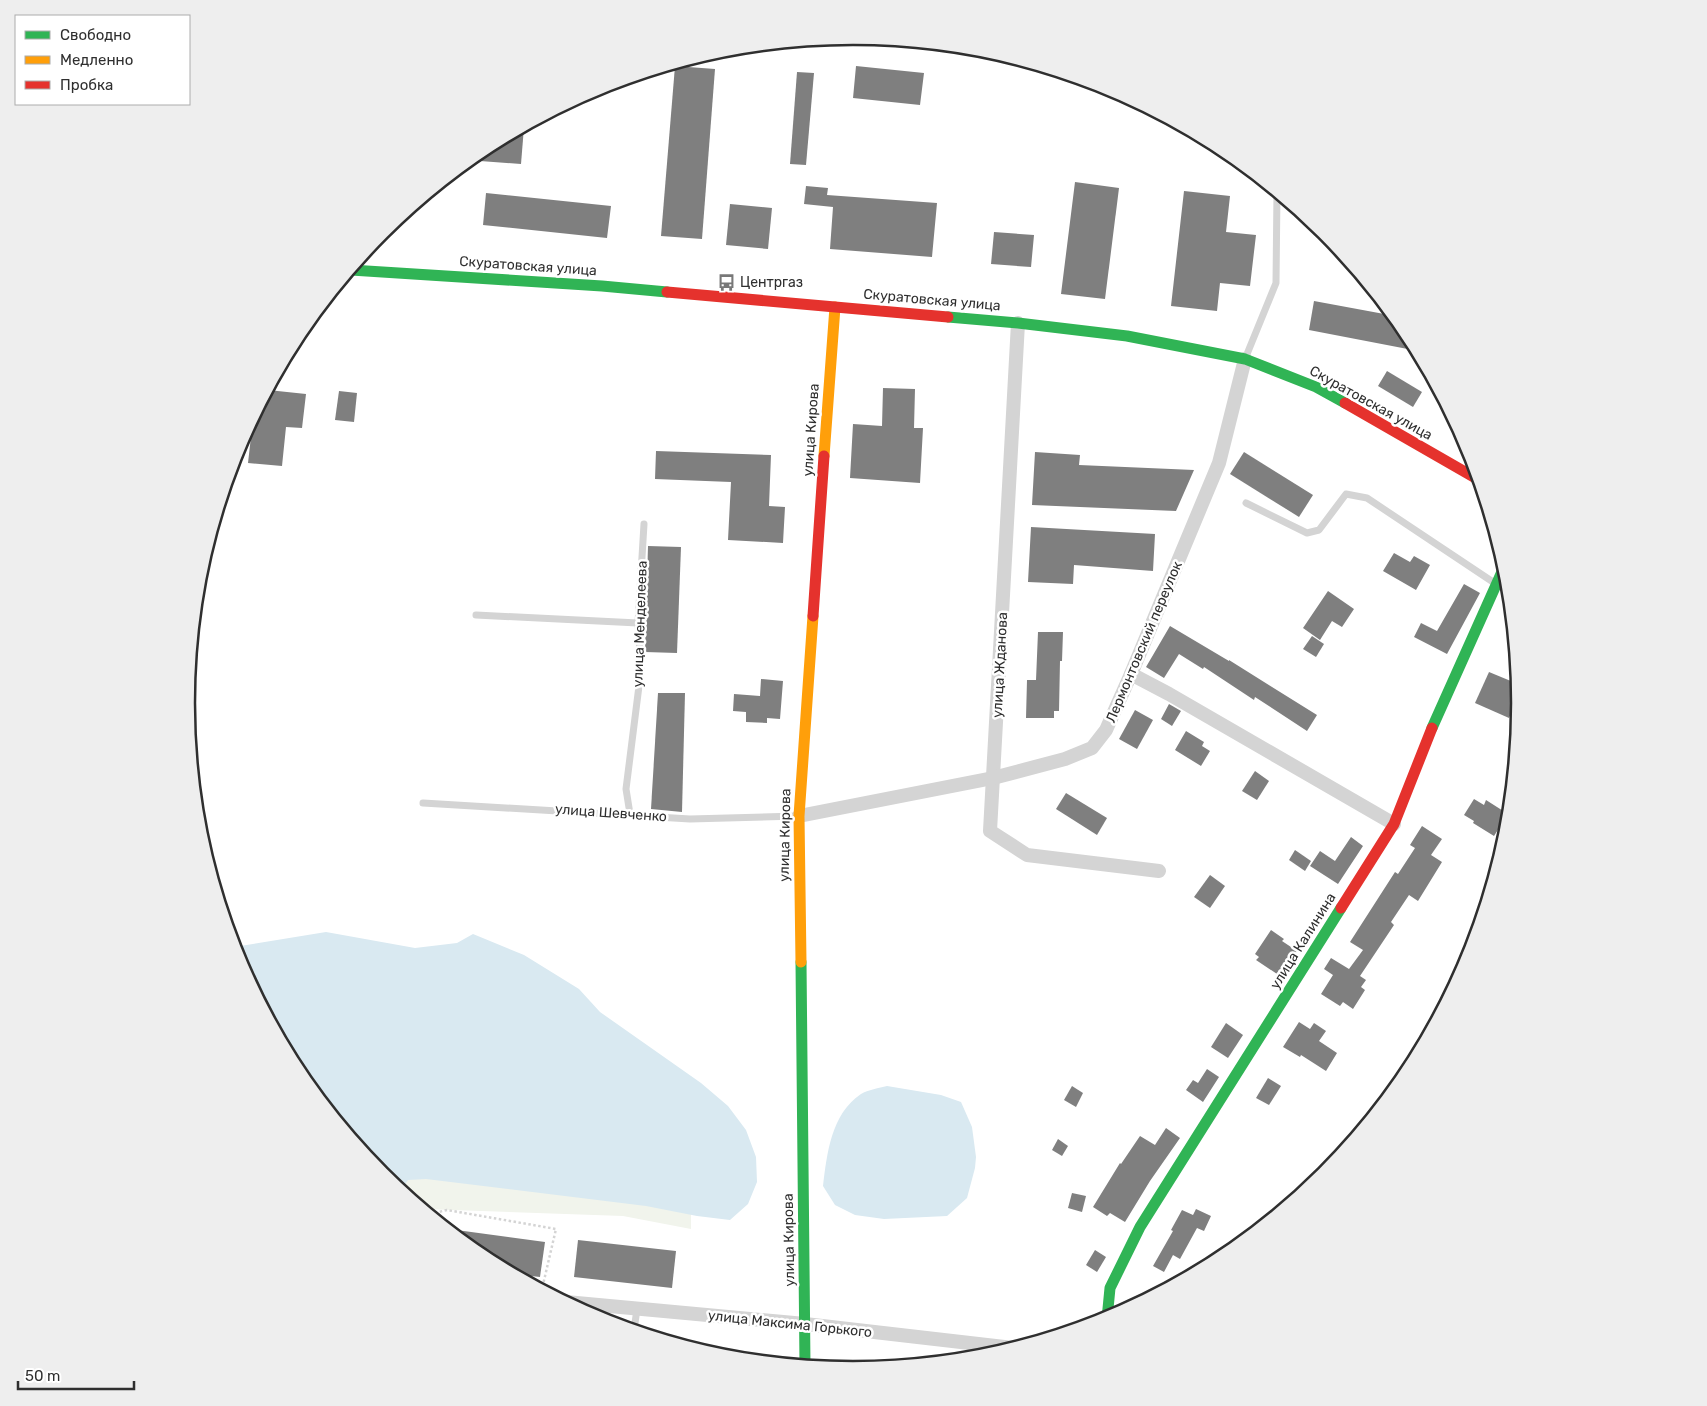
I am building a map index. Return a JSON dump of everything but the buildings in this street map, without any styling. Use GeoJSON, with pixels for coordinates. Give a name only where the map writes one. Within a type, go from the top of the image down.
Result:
{"type":"FeatureCollection","features":[{"type":"Feature","properties":{"kind":"street","name":"Скуратовская улица"},"geometry":{"type":"LineString","coordinates":[[358,270],[602,286],[1018,323],[1126,336],[1244,359],[1316,387],[1471,475]]}},
{"type":"Feature","properties":{"kind":"street","name":"улица Кирова"},"geometry":{"type":"LineString","coordinates":[[805,1359],[798,816],[835,307]]}},
{"type":"Feature","properties":{"kind":"street","name":"улица Жданова"},"geometry":{"type":"LineString","coordinates":[[1018,323],[990,831],[1027,855],[1159,871]]}},
{"type":"Feature","properties":{"kind":"street","name":"Лермонтовский переулок"},"geometry":{"type":"LineString","coordinates":[[798,816],[993,778],[1065,759],[1092,748],[1106,730],[1132,674],[1219,463],[1244,359]]}},
{"type":"Feature","properties":{"kind":"street","name":"улица Калинина"},"geometry":{"type":"LineString","coordinates":[[1108,1310],[1110,1288],[1140,1227],[1394,824],[1440,708],[1499,577]]}},
{"type":"Feature","properties":{"kind":"street"},"geometry":{"type":"LineString","coordinates":[[1132,674],[1394,824]]}},
{"type":"Feature","properties":{"kind":"street","name":"улица Максима Горького"},"geometry":{"type":"LineString","coordinates":[[586,1304],[805,1324],[993,1346]]}},
{"type":"Feature","properties":{"kind":"lane"},"geometry":{"type":"LineString","coordinates":[[1244,359],[1276,283],[1276,199]]}},
{"type":"Feature","properties":{"kind":"lane"},"geometry":{"type":"LineString","coordinates":[[1246,503],[1307,534],[1319,530],[1346,494],[1367,498],[1496,584]]}},
{"type":"Feature","properties":{"kind":"lane","name":"улица Менделеева"},"geometry":{"type":"LineString","coordinates":[[630,814],[626,789],[641,670],[638,623],[644,524]]}},
{"type":"Feature","properties":{"kind":"lane"},"geometry":{"type":"LineString","coordinates":[[476,616],[638,623]]}},
{"type":"Feature","properties":{"kind":"lane","name":"улица Шевченко"},"geometry":{"type":"LineString","coordinates":[[423,803],[690,819],[798,816]]}},
{"type":"Feature","properties":{"kind":"lane"},"geometry":{"type":"LineString","coordinates":[[635,1323],[637,1309]]}},
{"type":"Feature","properties":{"kind":"path"},"geometry":{"type":"LineString","coordinates":[[437,1212],[447,1210],[556,1229],[543,1283]]}},
{"type":"Feature","properties":{"kind":"shaded area"},"geometry":{"type":"Polygon","coordinates":[[[326,932],[415,948],[457,943],[473,934],[524,955],[579,989],[600,1012],[701,1083],[728,1106],[746,1130],[756,1157],[757,1182],[748,1204],[730,1220],[646,1206],[426,1179],[408,1180],[405,1184],[359,1137],[331,1104],[306,1069],[263,994],[242,946],[326,932]]]}},
{"type":"Feature","properties":{"kind":"shaded area"},"geometry":{"type":"Polygon","coordinates":[[[887,1086],[941,1095],[961,1102],[972,1127],[976,1157],[975,1168],[967,1198],[947,1216],[884,1219],[855,1215],[835,1205],[823,1186],[832,1136],[843,1112],[861,1094],[887,1086]]]}},
{"type":"Feature","properties":{"kind":"shaded area"},"geometry":{"type":"Polygon","coordinates":[[[383,1163],[691,1206],[691,1229],[623,1216],[434,1209],[383,1163]]]}},
{"type":"Feature","properties":{"kind":"traffic: fast"},"geometry":{"type":"LineString","coordinates":[[358,270],[667,292]]}},
{"type":"Feature","properties":{"kind":"traffic: fast"},"geometry":{"type":"LineString","coordinates":[[948,317],[1127,336],[1245,359],[1316,387],[1345,403]]}},
{"type":"Feature","properties":{"kind":"traffic: fast"},"geometry":{"type":"LineString","coordinates":[[1432,728],[1499,577]]}},
{"type":"Feature","properties":{"kind":"traffic: fast"},"geometry":{"type":"LineString","coordinates":[[1108,1310],[1110,1288],[1140,1227],[1341,908]]}},
{"type":"Feature","properties":{"kind":"traffic: fast"},"geometry":{"type":"LineString","coordinates":[[801,962],[805,1359]]}},
{"type":"Feature","properties":{"kind":"traffic: slow"},"geometry":{"type":"LineString","coordinates":[[824,456],[835,307]]}},
{"type":"Feature","properties":{"kind":"traffic: slow"},"geometry":{"type":"LineString","coordinates":[[801,962],[799,816],[813,616]]}},
{"type":"Feature","properties":{"kind":"traffic: jam"},"geometry":{"type":"LineString","coordinates":[[667,292],[948,317]]}},
{"type":"Feature","properties":{"kind":"traffic: jam"},"geometry":{"type":"LineString","coordinates":[[1345,403],[1471,475]]}},
{"type":"Feature","properties":{"kind":"traffic: jam"},"geometry":{"type":"LineString","coordinates":[[813,616],[824,456]]}},
{"type":"Feature","properties":{"kind":"traffic: jam"},"geometry":{"type":"LineString","coordinates":[[1341,908],[1394,824],[1432,728]]}},
{"type":"Feature","properties":{"kind":"place","name":"Центргаз"},"geometry":{"type":"Point","coordinates":[726,282]}}]}
